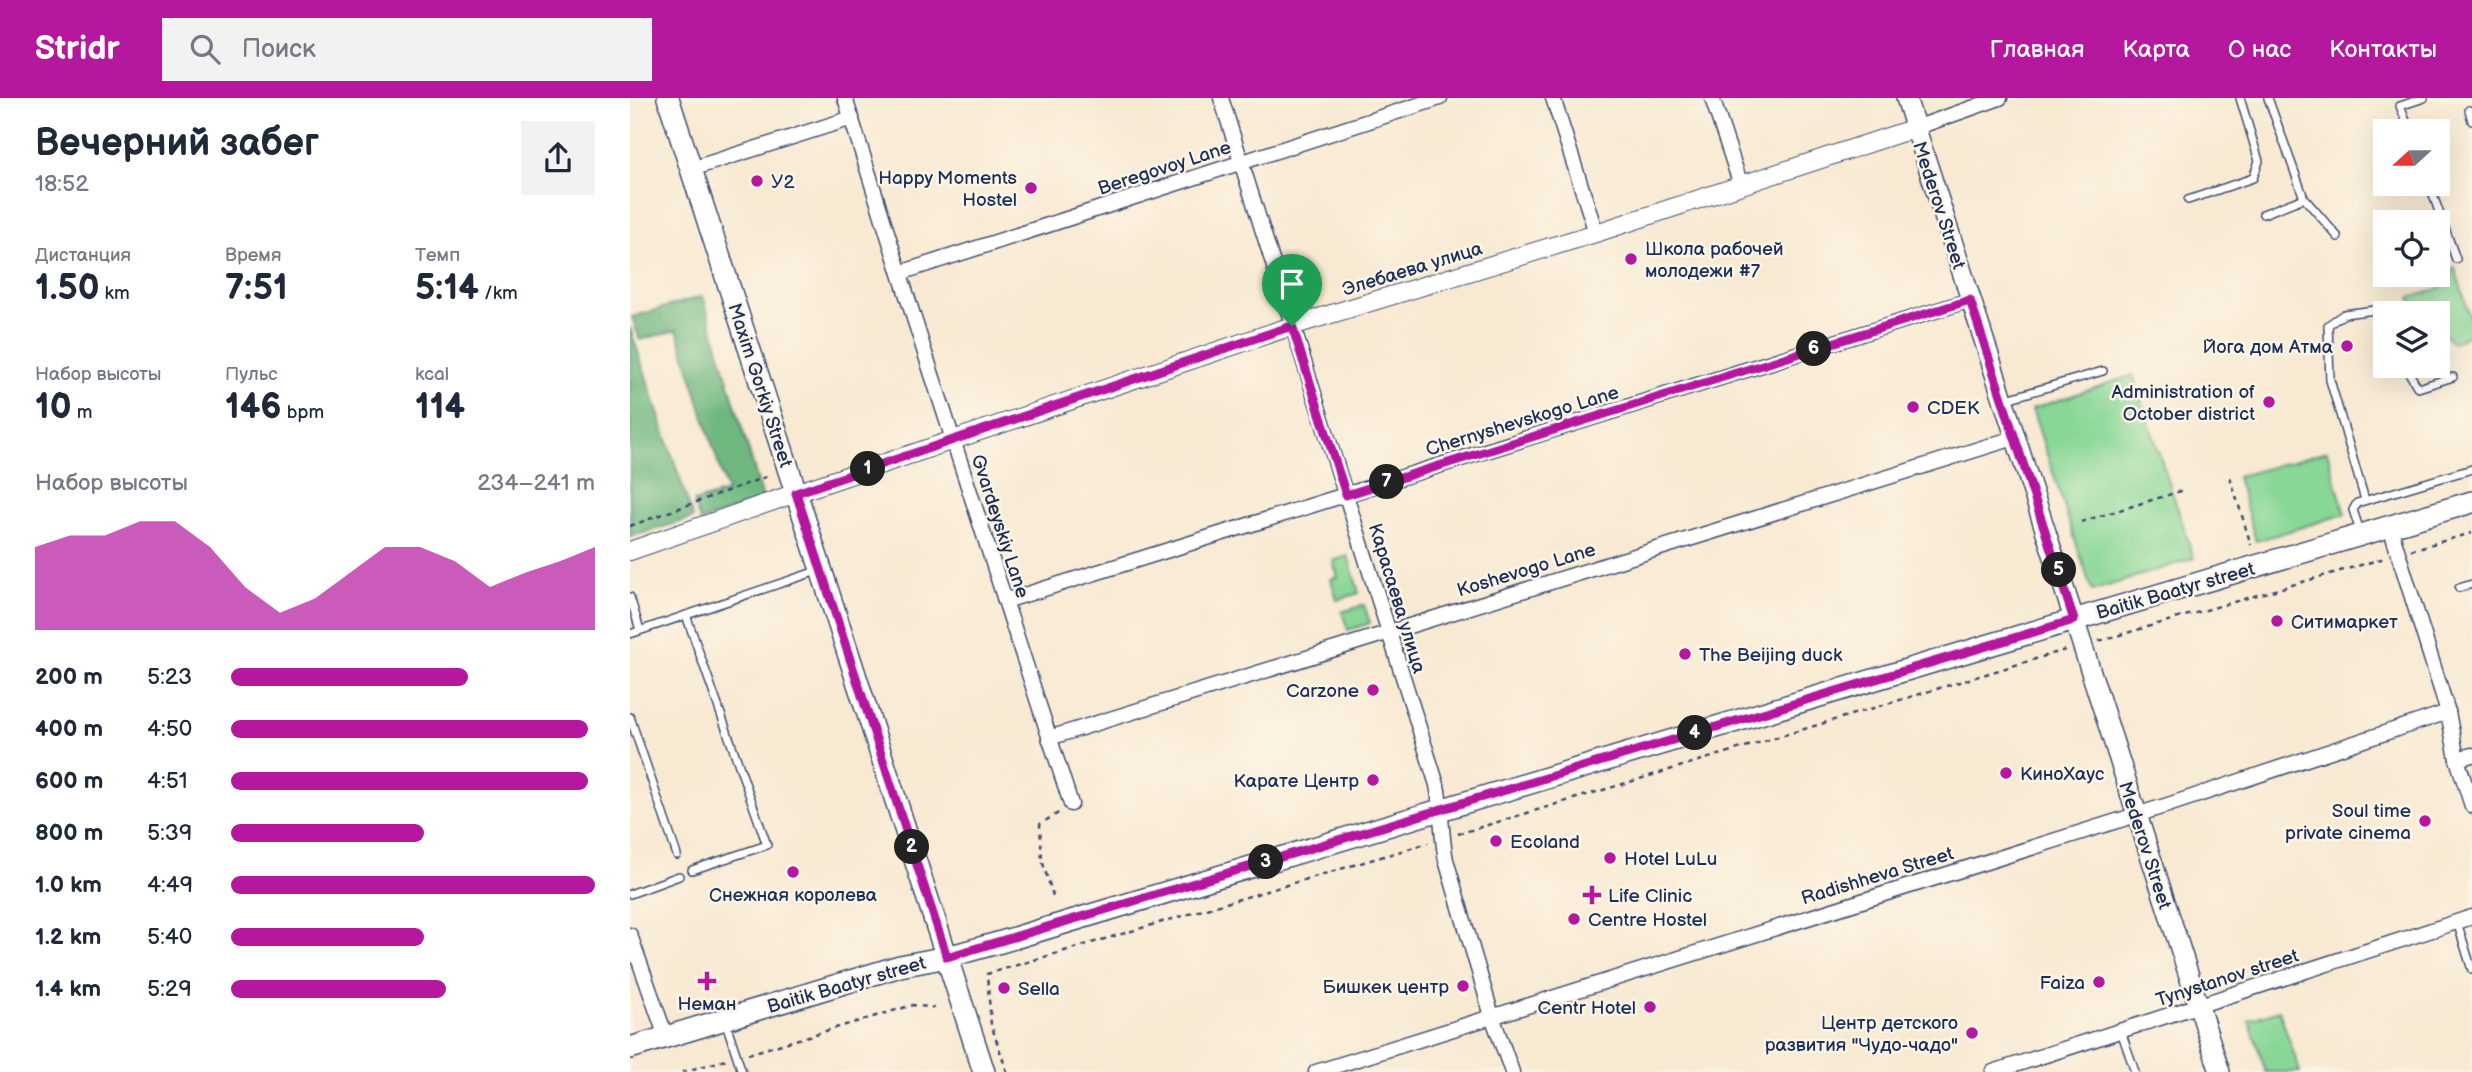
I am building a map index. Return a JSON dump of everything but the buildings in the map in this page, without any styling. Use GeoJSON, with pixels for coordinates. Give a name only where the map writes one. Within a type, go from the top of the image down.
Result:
{"type":"FeatureCollection","features":[{"type":"Feature","properties":{"kind":"main road","name":"Maxim Gorkiy Street"},"geometry":{"type":"LineString","coordinates":[[668,98],[984,1072]]}},
{"type":"Feature","properties":{"kind":"main road","name":"Mederov Street"},"geometry":{"type":"LineString","coordinates":[[1906,98],[2220,1072]]}},
{"type":"Feature","properties":{"kind":"main road","name":"Baitik Baatyr street"},"geometry":{"type":"LineString","coordinates":[[630,1048],[900,966],[947,957],[2472,502]]}},
{"type":"Feature","properties":{"kind":"street","name":"Gvardeyskiy Lane"},"geometry":{"type":"LineString","coordinates":[[845,98],[1071,804]]}},
{"type":"Feature","properties":{"kind":"street","name":"Карасаева улица"},"geometry":{"type":"LineString","coordinates":[[1222,98],[1437,785],[1442,809],[1441,838],[1446,860],[1492,1016],[1512,1072]]}},
{"type":"Feature","properties":{"kind":"street","name":"Beregovoy Lane"},"geometry":{"type":"LineString","coordinates":[[900,273],[1440,98]]}},
{"type":"Feature","properties":{"kind":"street"},"geometry":{"type":"LineString","coordinates":[[1553,98],[1597,233]]}},
{"type":"Feature","properties":{"kind":"street"},"geometry":{"type":"LineString","coordinates":[[1712,98],[1741,185]]}},
{"type":"Feature","properties":{"kind":"street","name":"Элебаева улица"},"geometry":{"type":"LineString","coordinates":[[630,551],[1292,326],[1597,233],[2000,98]]}},
{"type":"Feature","properties":{"kind":"street"},"geometry":{"type":"LineString","coordinates":[[691,169],[852,118]]}},
{"type":"Feature","properties":{"kind":"street","name":"Chernyshevskogo Lane"},"geometry":{"type":"LineString","coordinates":[[1005,601],[1970,300]]}},
{"type":"Feature","properties":{"kind":"street","name":"Koshevogo Lane"},"geometry":{"type":"LineString","coordinates":[[1049,738],[2014,438]]}},
{"type":"Feature","properties":{"kind":"street"},"geometry":{"type":"LineString","coordinates":[[2389,527],[2448,712],[2457,760],[2472,806]]}},
{"type":"Feature","properties":{"kind":"street","name":"Radishheva Street"},"geometry":{"type":"LineString","coordinates":[[1316,1072],[2136,814],[2448,712]]}},
{"type":"Feature","properties":{"kind":"street"},"geometry":{"type":"LineString","coordinates":[[2457,760],[2472,755]]}},
{"type":"Feature","properties":{"kind":"street","name":"Tynystanov street"},"geometry":{"type":"LineString","coordinates":[[1993,1072],[2472,917]]}},
{"type":"Feature","properties":{"kind":"street"},"geometry":{"type":"LineString","coordinates":[[630,935],[633,956],[666,1037]]}},
{"type":"Feature","properties":{"kind":"lane"},"geometry":{"type":"LineString","coordinates":[[2188,200],[2253,178],[2259,161],[2240,98]]}},
{"type":"Feature","properties":{"kind":"lane"},"geometry":{"type":"LineString","coordinates":[[2268,98],[2304,198],[2338,237]]}},
{"type":"Feature","properties":{"kind":"lane"},"geometry":{"type":"LineString","coordinates":[[2405,119],[2400,106],[2424,98]]}},
{"type":"Feature","properties":{"kind":"lane"},"geometry":{"type":"LineString","coordinates":[[2469,110],[2472,121]]}},
{"type":"Feature","properties":{"kind":"lane"},"geometry":{"type":"LineString","coordinates":[[2433,196],[2456,259]]}},
{"type":"Feature","properties":{"kind":"lane"},"geometry":{"type":"LineString","coordinates":[[2263,214],[2304,198]]}},
{"type":"Feature","properties":{"kind":"lane"},"geometry":{"type":"LineString","coordinates":[[2365,500],[2330,380],[2328,325],[2344,314],[2373,310]]}},
{"type":"Feature","properties":{"kind":"lane"},"geometry":{"type":"LineString","coordinates":[[2003,401],[2103,371]]}},
{"type":"Feature","properties":{"kind":"lane"},"geometry":{"type":"LineString","coordinates":[[2413,378],[2418,388],[2450,378]]}},
{"type":"Feature","properties":{"kind":"lane"},"geometry":{"type":"LineString","coordinates":[[2362,535],[2353,510],[2357,503],[2472,469]]}},
{"type":"Feature","properties":{"kind":"lane"},"geometry":{"type":"LineString","coordinates":[[630,634],[821,570]]}},
{"type":"Feature","properties":{"kind":"lane"},"geometry":{"type":"LineString","coordinates":[[2459,589],[2472,584]]}},
{"type":"Feature","properties":{"kind":"lane"},"geometry":{"type":"LineString","coordinates":[[630,597],[640,630]]}},
{"type":"Feature","properties":{"kind":"lane"},"geometry":{"type":"LineString","coordinates":[[686,615],[767,845],[692,870]]}},
{"type":"Feature","properties":{"kind":"lane"},"geometry":{"type":"LineString","coordinates":[[630,717],[677,855]]}},
{"type":"Feature","properties":{"kind":"lane"},"geometry":{"type":"LineString","coordinates":[[630,894],[678,876]]}},
{"type":"Feature","properties":{"kind":"lane"},"geometry":{"type":"LineString","coordinates":[[2456,922],[2472,970]]}},
{"type":"Feature","properties":{"kind":"lane"},"geometry":{"type":"LineString","coordinates":[[725,1020],[743,1072]]}},
{"type":"Feature","properties":{"kind":"lane"},"geometry":{"type":"LineString","coordinates":[[2121,1031],[2135,1072]]}},
{"type":"Feature","properties":{"kind":"path"},"geometry":{"type":"LineString","coordinates":[[630,526],[771,475]]}},
{"type":"Feature","properties":{"kind":"path"},"geometry":{"type":"LineString","coordinates":[[2230,477],[2251,545]]}},
{"type":"Feature","properties":{"kind":"path"},"geometry":{"type":"LineString","coordinates":[[2081,522],[2181,491]]}},
{"type":"Feature","properties":{"kind":"path"},"geometry":{"type":"LineString","coordinates":[[2099,640],[2472,533]]}},
{"type":"Feature","properties":{"kind":"path"},"geometry":{"type":"LineString","coordinates":[[1007,1072],[991,1024],[987,974],[2065,650]]}},
{"type":"Feature","properties":{"kind":"path"},"geometry":{"type":"LineString","coordinates":[[1053,896],[1042,860],[1040,824],[1071,804]]}},
{"type":"Feature","properties":{"kind":"path"},"geometry":{"type":"LineString","coordinates":[[682,1072],[913,1005],[934,1008]]}},
{"type":"Feature","properties":{"kind":"green space"},"geometry":{"type":"Polygon","coordinates":[[[2455,267],[2472,326],[2472,334],[2453,343],[2450,340],[2450,301],[2412,301],[2410,298],[2442,287],[2450,287],[2450,274],[2455,267]]]}},
{"type":"Feature","properties":{"kind":"green space"},"geometry":{"type":"Polygon","coordinates":[[[703,296],[763,499],[700,522],[694,502],[727,492],[677,330],[640,340],[632,317],[703,296]]]}},
{"type":"Feature","properties":{"kind":"green space"},"geometry":{"type":"Polygon","coordinates":[[[630,328],[693,518],[630,537],[630,328]]]}},
{"type":"Feature","properties":{"kind":"green space"},"geometry":{"type":"Polygon","coordinates":[[[2133,375],[2194,558],[2092,591],[2032,409],[2133,375]]]}},
{"type":"Feature","properties":{"kind":"green space"},"geometry":{"type":"Polygon","coordinates":[[[2327,451],[2345,514],[2256,541],[2237,477],[2327,451]]]}},
{"type":"Feature","properties":{"kind":"green space"},"geometry":{"type":"Polygon","coordinates":[[[1348,556],[1359,593],[1337,600],[1331,579],[1338,577],[1333,561],[1348,556]]]}},
{"type":"Feature","properties":{"kind":"green space"},"geometry":{"type":"Polygon","coordinates":[[[1364,605],[1370,623],[1348,630],[1342,612],[1364,605]]]}},
{"type":"Feature","properties":{"kind":"green space"},"geometry":{"type":"Polygon","coordinates":[[[2279,1010],[2300,1072],[2266,1072],[2249,1020],[2279,1010]]]}},
{"type":"Feature","properties":{"kind":"place","name":"У2"},"geometry":{"type":"Point","coordinates":[757,181]}},
{"type":"Feature","properties":{"kind":"place","name":"Happy Moments Hostel"},"geometry":{"type":"Point","coordinates":[1031,188]}},
{"type":"Feature","properties":{"kind":"place","name":"Школа рабочей молодежи #7"},"geometry":{"type":"Point","coordinates":[1631,259]}},
{"type":"Feature","properties":{"kind":"place","name":"Йога дом Атма"},"geometry":{"type":"Point","coordinates":[2347,346]}},
{"type":"Feature","properties":{"kind":"place","name":"Administration of October district"},"geometry":{"type":"Point","coordinates":[2269,402]}},
{"type":"Feature","properties":{"kind":"place","name":"CDEK"},"geometry":{"type":"Point","coordinates":[1913,407]}},
{"type":"Feature","properties":{"kind":"place","name":"Ситимаркет"},"geometry":{"type":"Point","coordinates":[2277,621]}},
{"type":"Feature","properties":{"kind":"place","name":"The Beijing duck"},"geometry":{"type":"Point","coordinates":[1685,654]}},
{"type":"Feature","properties":{"kind":"place","name":"Carzone"},"geometry":{"type":"Point","coordinates":[1373,690]}},
{"type":"Feature","properties":{"kind":"place","name":"КиноХаус"},"geometry":{"type":"Point","coordinates":[2006,773]}},
{"type":"Feature","properties":{"kind":"place","name":"Карате Центр"},"geometry":{"type":"Point","coordinates":[1373,780]}},
{"type":"Feature","properties":{"kind":"place","name":"Soul time private cinema"},"geometry":{"type":"Point","coordinates":[2425,821]}},
{"type":"Feature","properties":{"kind":"place","name":"Ecoland"},"geometry":{"type":"Point","coordinates":[1496,841]}},
{"type":"Feature","properties":{"kind":"place","name":"Hotel LuLu"},"geometry":{"type":"Point","coordinates":[1610,858]}},
{"type":"Feature","properties":{"kind":"place","name":"Снежная королева"},"geometry":{"type":"Point","coordinates":[793,872]}},
{"type":"Feature","properties":{"kind":"place","name":"Life Clinic"},"geometry":{"type":"Point","coordinates":[1592,895]}},
{"type":"Feature","properties":{"kind":"place","name":"Centre Hostel"},"geometry":{"type":"Point","coordinates":[1574,919]}},
{"type":"Feature","properties":{"kind":"place","name":"Неман"},"geometry":{"type":"Point","coordinates":[707,981]}},
{"type":"Feature","properties":{"kind":"place","name":"Faiza"},"geometry":{"type":"Point","coordinates":[2099,982]}},
{"type":"Feature","properties":{"kind":"place","name":"Бишкек центр"},"geometry":{"type":"Point","coordinates":[1463,986]}},
{"type":"Feature","properties":{"kind":"place","name":"Sella"},"geometry":{"type":"Point","coordinates":[1004,988]}},
{"type":"Feature","properties":{"kind":"place","name":"Centr Hotel"},"geometry":{"type":"Point","coordinates":[1650,1007]}},
{"type":"Feature","properties":{"kind":"place","name":"Центр детского развития \"Чудо-чадо\""},"geometry":{"type":"Point","coordinates":[1972,1033]}},
{"type":"Feature","properties":{"kind":"route"},"geometry":{"type":"LineString","coordinates":[[1970,300],[2074,620],[947,957],[796,493],[1292,326],[1346,495],[1970,300]]}}]}
